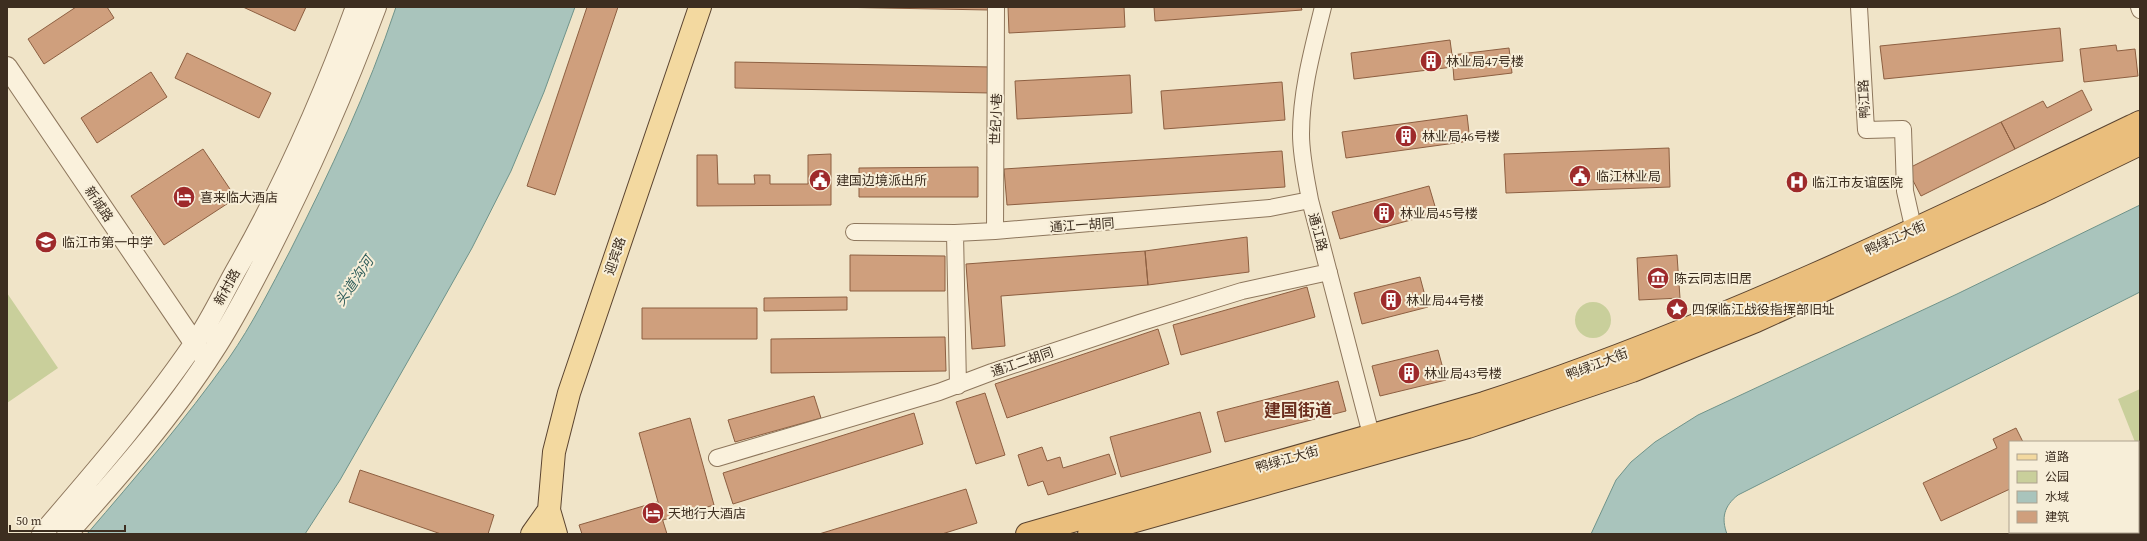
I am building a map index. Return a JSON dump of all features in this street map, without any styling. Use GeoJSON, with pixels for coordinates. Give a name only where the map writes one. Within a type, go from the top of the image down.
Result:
{"type":"FeatureCollection","features":[{"type":"Feature","properties":{"kind":"highway","name":"鸭绿江大街"},"geometry":{"type":"LineString","coordinates":[[1915,239],[2140,122]]}},
{"type":"Feature","properties":{"kind":"highway","name":"鸭绿江大街"},"geometry":{"type":"LineString","coordinates":[[1089,534],[1306,471],[1484,403],[1548,383],[1681,333],[1915,239],[2041,192],[2140,144]]}},
{"type":"Feature","properties":{"kind":"highway","name":"鸭绿江大街"},"geometry":{"type":"LineString","coordinates":[[1027,534],[1374,444]]}},
{"type":"Feature","properties":{"kind":"main road","name":"迎宾路"},"geometry":{"type":"LineString","coordinates":[[556,534],[549,510],[554,452],[569,393],[700,7]]}},
{"type":"Feature","properties":{"kind":"main road"},"geometry":{"type":"LineString","coordinates":[[532,534],[549,510]]}},
{"type":"Feature","properties":{"kind":"street","name":"新村路"},"geometry":{"type":"LineString","coordinates":[[42,534],[155,400],[193,344],[239,266],[281,187],[322,93],[356,7]]}},
{"type":"Feature","properties":{"kind":"street","name":"新村路"},"geometry":{"type":"LineString","coordinates":[[67,534],[158,426],[207,360],[239,307],[290,210],[327,129],[376,7]]}},
{"type":"Feature","properties":{"kind":"street","name":"世纪小巷"},"geometry":{"type":"LineString","coordinates":[[995,231],[996,7]]}},
{"type":"Feature","properties":{"kind":"street","name":"通江路"},"geometry":{"type":"LineString","coordinates":[[1323,7],[1308,73],[1303,108],[1302,160],[1310,200],[1374,444]]}},
{"type":"Feature","properties":{"kind":"street","name":"鸭江路"},"geometry":{"type":"LineString","coordinates":[[1859,7],[1866,130],[1903,129],[1905,191],[1915,239]]}},
{"type":"Feature","properties":{"kind":"street","name":"新城路"},"geometry":{"type":"LineString","coordinates":[[7,67],[193,344],[207,360]]}},
{"type":"Feature","properties":{"kind":"street","name":"通江一胡同"},"geometry":{"type":"LineString","coordinates":[[854,232],[955,233],[995,231],[1254,210],[1310,200]]}},
{"type":"Feature","properties":{"kind":"street"},"geometry":{"type":"LineString","coordinates":[[955,233],[958,386]]}},
{"type":"Feature","properties":{"kind":"street","name":"通江二胡同"},"geometry":{"type":"LineString","coordinates":[[717,458],[958,386],[992,372],[1139,323],[1242,291],[1330,272]]}},
{"type":"Feature","properties":{"kind":"green space"},"geometry":{"type":"Polygon","coordinates":[[[7,293],[58,368],[7,403],[7,293]]]}},
{"type":"Feature","properties":{"kind":"green space"},"geometry":{"type":"Polygon","coordinates":[[[1593,302],[1606,307],[1611,320],[1606,333],[1593,338],[1580,333],[1575,320],[1580,307],[1593,302]]]}},
{"type":"Feature","properties":{"kind":"green space"},"geometry":{"type":"Polygon","coordinates":[[[2140,389],[2140,455],[2139,441],[2135,441],[2118,399],[2140,389]]]}},
{"type":"Feature","properties":{"kind":"water","name":"头道沟河"},"geometry":{"type":"Polygon","coordinates":[[[396,7],[575,7],[544,92],[511,171],[472,248],[340,480],[305,534],[87,534],[142,470],[195,404],[229,358],[253,319],[290,251],[348,131],[396,7]]]}},
{"type":"Feature","properties":{"kind":"water"},"geometry":{"type":"Polygon","coordinates":[[[2140,205],[2140,292],[1738,495],[1730,503],[1725,513],[1724,523],[1727,534],[1591,534],[1616,480],[1631,462],[1655,442],[1698,415],[1957,294],[2140,205]]]}},
{"type":"Feature","properties":{"kind":"building"},"geometry":{"type":"Polygon","coordinates":[[[76,7],[107,7],[114,18],[44,64],[28,39],[76,7]]]}},
{"type":"Feature","properties":{"kind":"building"},"geometry":{"type":"Polygon","coordinates":[[[243,7],[306,7],[295,31],[243,7]]]}},
{"type":"Feature","properties":{"kind":"building"},"geometry":{"type":"Polygon","coordinates":[[[587,7],[618,7],[555,195],[527,186],[587,7]]]}},
{"type":"Feature","properties":{"kind":"building"},"geometry":{"type":"Polygon","coordinates":[[[831,7],[989,7],[989,10],[831,7]]]}},
{"type":"Feature","properties":{"kind":"building"},"geometry":{"type":"Polygon","coordinates":[[[1008,7],[1124,7],[1125,27],[1009,33],[1008,7]]]}},
{"type":"Feature","properties":{"kind":"building"},"geometry":{"type":"Polygon","coordinates":[[[1154,7],[1301,7],[1302,10],[1155,21],[1154,7]]]}},
{"type":"Feature","properties":{"kind":"building"},"geometry":{"type":"Polygon","coordinates":[[[2060,28],[2063,61],[1884,79],[1880,46],[2060,28]]]}},
{"type":"Feature","properties":{"kind":"building","name":"林业局47号楼"},"geometry":{"type":"Polygon","coordinates":[[[1450,40],[1452,55],[1509,48],[1512,73],[1454,80],[1453,67],[1354,79],[1351,53],[1450,40]]]}},
{"type":"Feature","properties":{"kind":"building"},"geometry":{"type":"Polygon","coordinates":[[[2116,45],[2117,51],[2135,49],[2138,76],[2084,82],[2080,49],[2116,45]]]}},
{"type":"Feature","properties":{"kind":"building"},"geometry":{"type":"Polygon","coordinates":[[[187,53],[271,93],[259,118],[175,78],[187,53]]]}},
{"type":"Feature","properties":{"kind":"building"},"geometry":{"type":"Polygon","coordinates":[[[735,62],[991,67],[991,93],[735,88],[735,62]]]}},
{"type":"Feature","properties":{"kind":"building"},"geometry":{"type":"Polygon","coordinates":[[[151,72],[167,97],[97,143],[81,118],[151,72]]]}},
{"type":"Feature","properties":{"kind":"building"},"geometry":{"type":"Polygon","coordinates":[[[1130,75],[1132,113],[1017,119],[1015,81],[1130,75]]]}},
{"type":"Feature","properties":{"kind":"building"},"geometry":{"type":"Polygon","coordinates":[[[1282,82],[1285,120],[1164,129],[1161,91],[1282,82]]]}},
{"type":"Feature","properties":{"kind":"building"},"geometry":{"type":"Polygon","coordinates":[[[2082,90],[2092,110],[2015,149],[2001,122],[2043,101],[2047,108],[2082,90]]]}},
{"type":"Feature","properties":{"kind":"building","name":"林业局46号楼"},"geometry":{"type":"Polygon","coordinates":[[[1467,115],[1470,141],[1346,158],[1342,132],[1467,115]]]}},
{"type":"Feature","properties":{"kind":"building"},"geometry":{"type":"Polygon","coordinates":[[[2001,122],[2015,149],[1921,196],[1907,169],[2001,122]]]}},
{"type":"Feature","properties":{"kind":"building"},"geometry":{"type":"Polygon","coordinates":[[[1669,148],[1670,187],[1506,193],[1504,154],[1669,148]]]}},
{"type":"Feature","properties":{"kind":"building","name":"喜来临大酒店"},"geometry":{"type":"Polygon","coordinates":[[[203,149],[236,198],[164,245],[131,196],[203,149]]]}},
{"type":"Feature","properties":{"kind":"building"},"geometry":{"type":"Polygon","coordinates":[[[1282,151],[1285,187],[1007,205],[1004,169],[1282,151]]]}},
{"type":"Feature","properties":{"kind":"building","name":"建国边境派出所"},"geometry":{"type":"Polygon","coordinates":[[[831,154],[831,205],[697,206],[697,155],[717,155],[718,184],[755,184],[754,175],[770,175],[770,184],[808,184],[808,155],[831,154]]]}},
{"type":"Feature","properties":{"kind":"building"},"geometry":{"type":"Polygon","coordinates":[[[978,167],[978,197],[859,197],[859,168],[978,167]]]}},
{"type":"Feature","properties":{"kind":"building","name":"林业局45号楼"},"geometry":{"type":"Polygon","coordinates":[[[1429,186],[1437,213],[1340,239],[1332,212],[1429,186]]]}},
{"type":"Feature","properties":{"kind":"building"},"geometry":{"type":"Polygon","coordinates":[[[1247,237],[1249,272],[1148,285],[1145,251],[1247,237]]]}},
{"type":"Feature","properties":{"kind":"building"},"geometry":{"type":"Polygon","coordinates":[[[1145,251],[1148,285],[1001,296],[1005,346],[972,349],[966,264],[1145,251]]]}},
{"type":"Feature","properties":{"kind":"building"},"geometry":{"type":"Polygon","coordinates":[[[850,255],[945,256],[945,291],[850,291],[850,255]]]}},
{"type":"Feature","properties":{"kind":"building","name":"陈云同志旧居"},"geometry":{"type":"Polygon","coordinates":[[[1677,255],[1680,298],[1639,300],[1637,258],[1677,255]]]}},
{"type":"Feature","properties":{"kind":"building","name":"林业局44号楼"},"geometry":{"type":"Polygon","coordinates":[[[1420,277],[1428,307],[1362,324],[1354,293],[1420,277]]]}},
{"type":"Feature","properties":{"kind":"building"},"geometry":{"type":"Polygon","coordinates":[[[1307,287],[1315,317],[1181,355],[1173,325],[1307,287]]]}},
{"type":"Feature","properties":{"kind":"building"},"geometry":{"type":"Polygon","coordinates":[[[847,297],[847,310],[764,311],[764,298],[847,297]]]}},
{"type":"Feature","properties":{"kind":"building"},"geometry":{"type":"Polygon","coordinates":[[[642,308],[757,308],[757,339],[642,339],[642,308]]]}},
{"type":"Feature","properties":{"kind":"building"},"geometry":{"type":"Polygon","coordinates":[[[1158,329],[1169,364],[1007,418],[995,384],[1158,329]]]}},
{"type":"Feature","properties":{"kind":"building"},"geometry":{"type":"Polygon","coordinates":[[[945,337],[946,371],[771,373],[771,339],[945,337]]]}},
{"type":"Feature","properties":{"kind":"building","name":"林业局43号楼"},"geometry":{"type":"Polygon","coordinates":[[[1438,350],[1446,380],[1380,396],[1372,366],[1438,350]]]}},
{"type":"Feature","properties":{"kind":"building"},"geometry":{"type":"Polygon","coordinates":[[[1338,381],[1346,411],[1225,442],[1217,412],[1338,381]]]}},
{"type":"Feature","properties":{"kind":"building"},"geometry":{"type":"Polygon","coordinates":[[[985,393],[1005,455],[976,464],[956,402],[985,393]]]}},
{"type":"Feature","properties":{"kind":"building"},"geometry":{"type":"Polygon","coordinates":[[[814,396],[821,418],[735,442],[728,420],[814,396]]]}},
{"type":"Feature","properties":{"kind":"building"},"geometry":{"type":"Polygon","coordinates":[[[1200,412],[1211,452],[1121,477],[1110,437],[1200,412]]]}},
{"type":"Feature","properties":{"kind":"building"},"geometry":{"type":"Polygon","coordinates":[[[914,413],[923,444],[733,504],[723,473],[914,413]]]}},
{"type":"Feature","properties":{"kind":"building"},"geometry":{"type":"Polygon","coordinates":[[[690,418],[714,505],[663,520],[639,433],[690,418]]]}},
{"type":"Feature","properties":{"kind":"building"},"geometry":{"type":"Polygon","coordinates":[[[2016,428],[2022,441],[2009,441],[2009,489],[1941,521],[1923,483],[1997,448],[1993,439],[2016,428]]]}},
{"type":"Feature","properties":{"kind":"building"},"geometry":{"type":"Polygon","coordinates":[[[1042,447],[1047,461],[1060,457],[1063,468],[1109,454],[1116,474],[1048,495],[1043,481],[1028,486],[1018,455],[1042,447]]]}},
{"type":"Feature","properties":{"kind":"building"},"geometry":{"type":"Polygon","coordinates":[[[360,470],[494,515],[488,534],[441,534],[349,502],[360,470]]]}},
{"type":"Feature","properties":{"kind":"building"},"geometry":{"type":"Polygon","coordinates":[[[966,489],[977,523],[942,534],[819,534],[966,489]]]}},
{"type":"Feature","properties":{"kind":"building"},"geometry":{"type":"Polygon","coordinates":[[[657,502],[667,534],[582,534],[579,525],[657,502]]]}},
{"type":"Feature","properties":{"kind":"place","name":"林业局47号楼"},"geometry":{"type":"Point","coordinates":[1431,61]}},
{"type":"Feature","properties":{"kind":"place","name":"林业局46号楼"},"geometry":{"type":"Point","coordinates":[1406,136]}},
{"type":"Feature","properties":{"kind":"place","name":"临江林业局"},"geometry":{"type":"Point","coordinates":[1580,176]}},
{"type":"Feature","properties":{"kind":"place","name":"建国边境派出所"},"geometry":{"type":"Point","coordinates":[820,180]}},
{"type":"Feature","properties":{"kind":"place","name":"临江市友谊医院"},"geometry":{"type":"Point","coordinates":[1797,182]}},
{"type":"Feature","properties":{"kind":"place","name":"喜来临大酒店"},"geometry":{"type":"Point","coordinates":[184,197]}},
{"type":"Feature","properties":{"kind":"place","name":"林业局45号楼"},"geometry":{"type":"Point","coordinates":[1384,213]}},
{"type":"Feature","properties":{"kind":"place","name":"临江市第一中学"},"geometry":{"type":"Point","coordinates":[46,242]}},
{"type":"Feature","properties":{"kind":"place","name":"陈云同志旧居"},"geometry":{"type":"Point","coordinates":[1658,278]}},
{"type":"Feature","properties":{"kind":"place","name":"林业局44号楼"},"geometry":{"type":"Point","coordinates":[1391,300]}},
{"type":"Feature","properties":{"kind":"place","name":"四保临江战役指挥部旧址"},"geometry":{"type":"Point","coordinates":[1677,309]}},
{"type":"Feature","properties":{"kind":"place","name":"林业局43号楼"},"geometry":{"type":"Point","coordinates":[1409,373]}},
{"type":"Feature","properties":{"kind":"place","name":"天地行大酒店"},"geometry":{"type":"Point","coordinates":[653,513]}},
{"type":"Feature","properties":{"kind":"district","name":"建国街道"},"geometry":{"type":"Point","coordinates":[1298,410]}}]}
